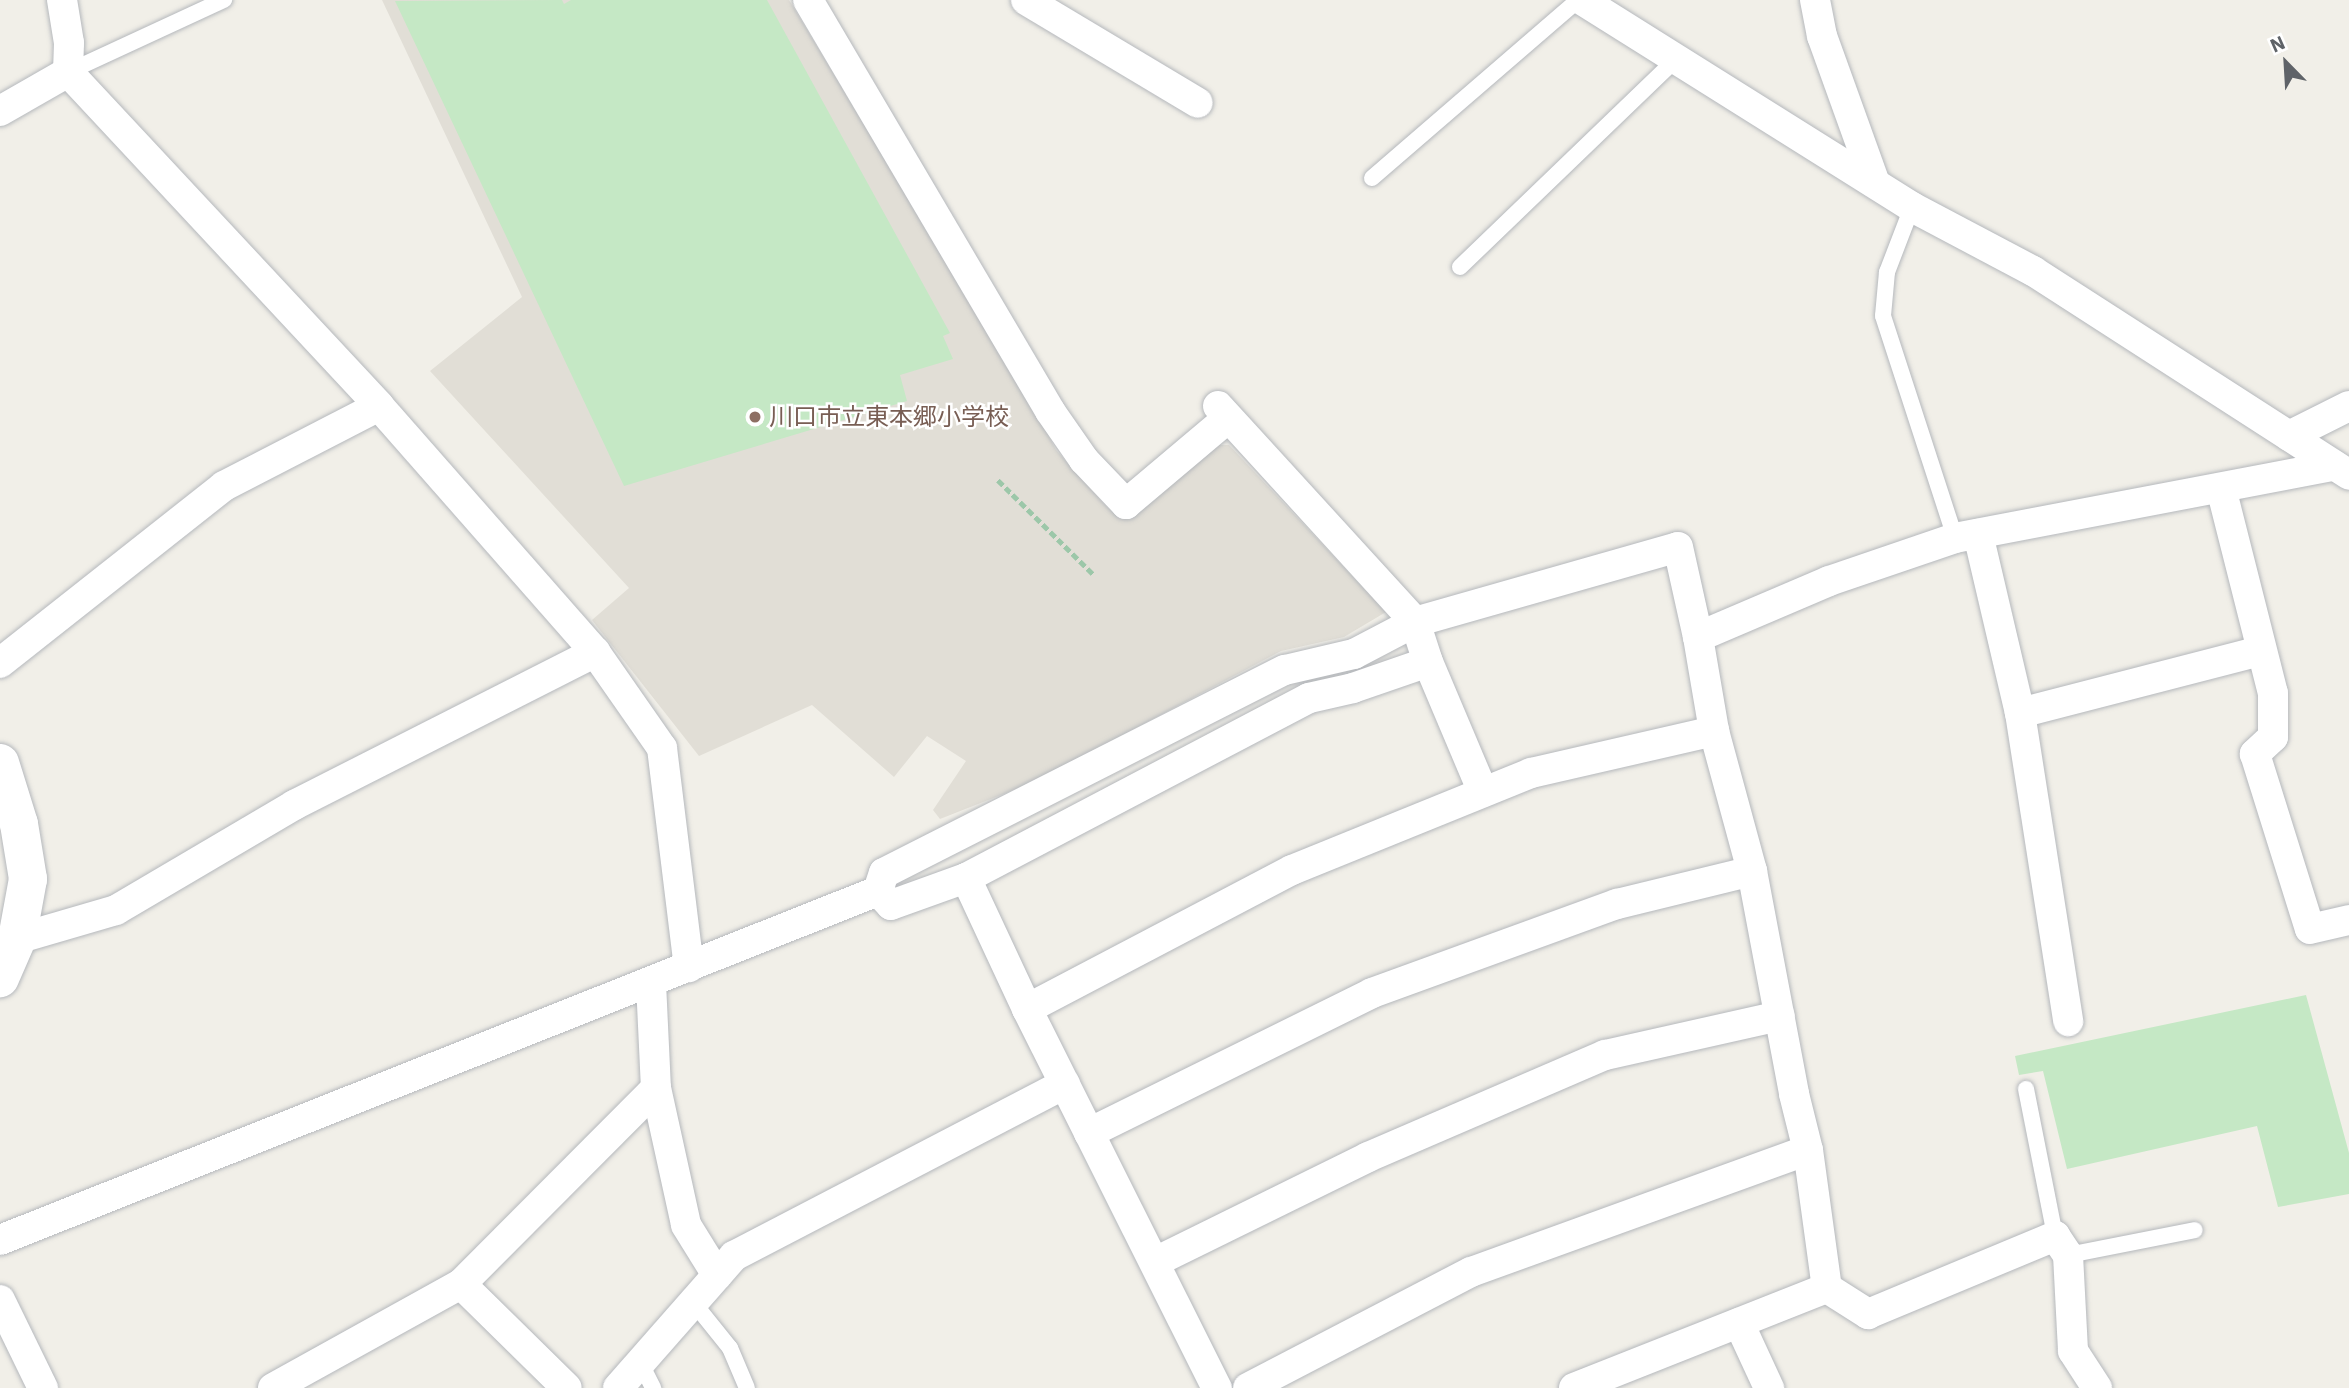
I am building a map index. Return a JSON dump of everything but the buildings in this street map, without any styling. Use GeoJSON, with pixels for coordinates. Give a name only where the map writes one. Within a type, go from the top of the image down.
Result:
{"type":"FeatureCollection","features":[{"type":"Feature","properties":{"kind":"street"},"geometry":{"type":"LineString","coordinates":[[62,0],[69,43],[68,72],[379,406],[595,652],[662,748],[689,967]]}},
{"type":"Feature","properties":{"kind":"street"},"geometry":{"type":"LineString","coordinates":[[808,0],[1050,411],[1084,460],[1126,504],[1223,412],[1415,622],[1428,662],[1483,792]]}},
{"type":"Feature","properties":{"kind":"street"},"geometry":{"type":"LineString","coordinates":[[1026,0],[1198,103]]}},
{"type":"Feature","properties":{"kind":"street"},"geometry":{"type":"LineString","coordinates":[[1580,0],[1912,207],[2034,271],[2342,470]]}},
{"type":"Feature","properties":{"kind":"street"},"geometry":{"type":"LineString","coordinates":[[1815,0],[1822,36],[1875,183]]}},
{"type":"Feature","properties":{"kind":"street"},"geometry":{"type":"LineString","coordinates":[[0,111],[68,72]]}},
{"type":"Feature","properties":{"kind":"street"},"geometry":{"type":"LineString","coordinates":[[0,663],[224,486],[379,406]]}},
{"type":"Feature","properties":{"kind":"street"},"geometry":{"type":"LineString","coordinates":[[2289,436],[2349,406]]}},
{"type":"Feature","properties":{"kind":"street"},"geometry":{"type":"LineString","coordinates":[[1698,637],[1829,581],[1967,536],[2221,488],[2342,470]]}},
{"type":"Feature","properties":{"kind":"street"},"geometry":{"type":"LineString","coordinates":[[2221,488],[2273,693],[2273,737],[2255,754],[2310,929],[2349,920]]}},
{"type":"Feature","properties":{"kind":"street"},"geometry":{"type":"LineString","coordinates":[[1967,536],[2020,713],[2068,1021]]}},
{"type":"Feature","properties":{"kind":"street"},"geometry":{"type":"LineString","coordinates":[[0,1240],[878,891],[884,873],[1285,670],[1354,654],[1415,622],[1678,547],[1698,637],[1714,731],[1752,871],[1808,1150],[1827,1288],[1868,1314],[2062,1246],[2073,1351],[2097,1388]]}},
{"type":"Feature","properties":{"kind":"street"},"geometry":{"type":"LineString","coordinates":[[2020,713],[2260,650]]}},
{"type":"Feature","properties":{"kind":"street"},"geometry":{"type":"LineString","coordinates":[[17,939],[116,910],[294,805],[595,652]]}},
{"type":"Feature","properties":{"kind":"street"},"geometry":{"type":"LineString","coordinates":[[878,891],[891,905],[966,878],[1308,698],[1353,688],[1428,662]]}},
{"type":"Feature","properties":{"kind":"street"},"geometry":{"type":"LineString","coordinates":[[1027,1009],[1292,870],[1483,792],[1531,773],[1714,731]]}},
{"type":"Feature","properties":{"kind":"street"},"geometry":{"type":"LineString","coordinates":[[0,763],[19,824],[28,878],[17,939],[0,978]]}},
{"type":"Feature","properties":{"kind":"street"},"geometry":{"type":"LineString","coordinates":[[1089,1133],[1372,993],[1616,904],[1752,871]]}},
{"type":"Feature","properties":{"kind":"street"},"geometry":{"type":"LineString","coordinates":[[966,878],[1027,1009],[1217,1388]]}},
{"type":"Feature","properties":{"kind":"street"},"geometry":{"type":"LineString","coordinates":[[652,983],[656,1088],[686,1225],[717,1275]]}},
{"type":"Feature","properties":{"kind":"street"},"geometry":{"type":"LineString","coordinates":[[1155,1262],[1368,1157],[1605,1055],[1780,1016]]}},
{"type":"Feature","properties":{"kind":"street"},"geometry":{"type":"LineString","coordinates":[[618,1388],[647,1376],[692,1302],[734,1256],[1065,1084]]}},
{"type":"Feature","properties":{"kind":"street"},"geometry":{"type":"LineString","coordinates":[[273,1388],[461,1284],[656,1088]]}},
{"type":"Feature","properties":{"kind":"street"},"geometry":{"type":"LineString","coordinates":[[1248,1388],[1471,1272],[1808,1150]]}},
{"type":"Feature","properties":{"kind":"street"},"geometry":{"type":"LineString","coordinates":[[461,1284],[567,1388]]}},
{"type":"Feature","properties":{"kind":"street"},"geometry":{"type":"LineString","coordinates":[[1574,1388],[1827,1288]]}},
{"type":"Feature","properties":{"kind":"street"},"geometry":{"type":"LineString","coordinates":[[0,1300],[43,1388]]}},
{"type":"Feature","properties":{"kind":"street"},"geometry":{"type":"LineString","coordinates":[[1739,1324],[1769,1388]]}},
{"type":"Feature","properties":{"kind":"lane"},"geometry":{"type":"LineString","coordinates":[[68,72],[224,0]]}},
{"type":"Feature","properties":{"kind":"lane"},"geometry":{"type":"LineString","coordinates":[[1372,178],[1580,0]]}},
{"type":"Feature","properties":{"kind":"lane"},"geometry":{"type":"LineString","coordinates":[[1460,267],[1676,59]]}},
{"type":"Feature","properties":{"kind":"lane"},"geometry":{"type":"LineString","coordinates":[[1912,207],[1887,272],[1883,316],[1967,536]]}},
{"type":"Feature","properties":{"kind":"lane"},"geometry":{"type":"LineString","coordinates":[[2026,1089],[2062,1246],[2194,1230]]}},
{"type":"Feature","properties":{"kind":"lane"},"geometry":{"type":"LineString","coordinates":[[692,1302],[730,1348],[747,1388]]}},
{"type":"Feature","properties":{"kind":"path"},"geometry":{"type":"LineString","coordinates":[[999,480],[1095,576]]}},
{"type":"Feature","properties":{"kind":"shaded area","name":"川口市立東本郷小学校"},"geometry":{"type":"Polygon","coordinates":[[[382,0],[789,0],[1023,388],[1056,450],[1104,504],[1120,519],[1216,445],[1229,445],[1386,612],[1344,637],[1281,651],[1036,781],[940,819],[933,810],[966,761],[927,736],[894,777],[812,705],[699,756],[592,620],[629,588],[430,371],[522,297],[382,0]]]}},
{"type":"Feature","properties":{"kind":"green space"},"geometry":{"type":"Polygon","coordinates":[[[562,0],[564,4],[571,0],[767,0],[950,333],[943,336],[953,359],[900,375],[907,401],[624,486],[395,1],[562,0]]]}},
{"type":"Feature","properties":{"kind":"green space"},"geometry":{"type":"Polygon","coordinates":[[[2306,995],[2349,1153],[2349,1194],[2278,1207],[2257,1126],[2067,1169],[2043,1071],[2019,1075],[2015,1056],[2306,995]]]}},
{"type":"Feature","properties":{"kind":"place","name":"川口市立東本郷小学校"},"geometry":{"type":"Point","coordinates":[755,417]}}]}
